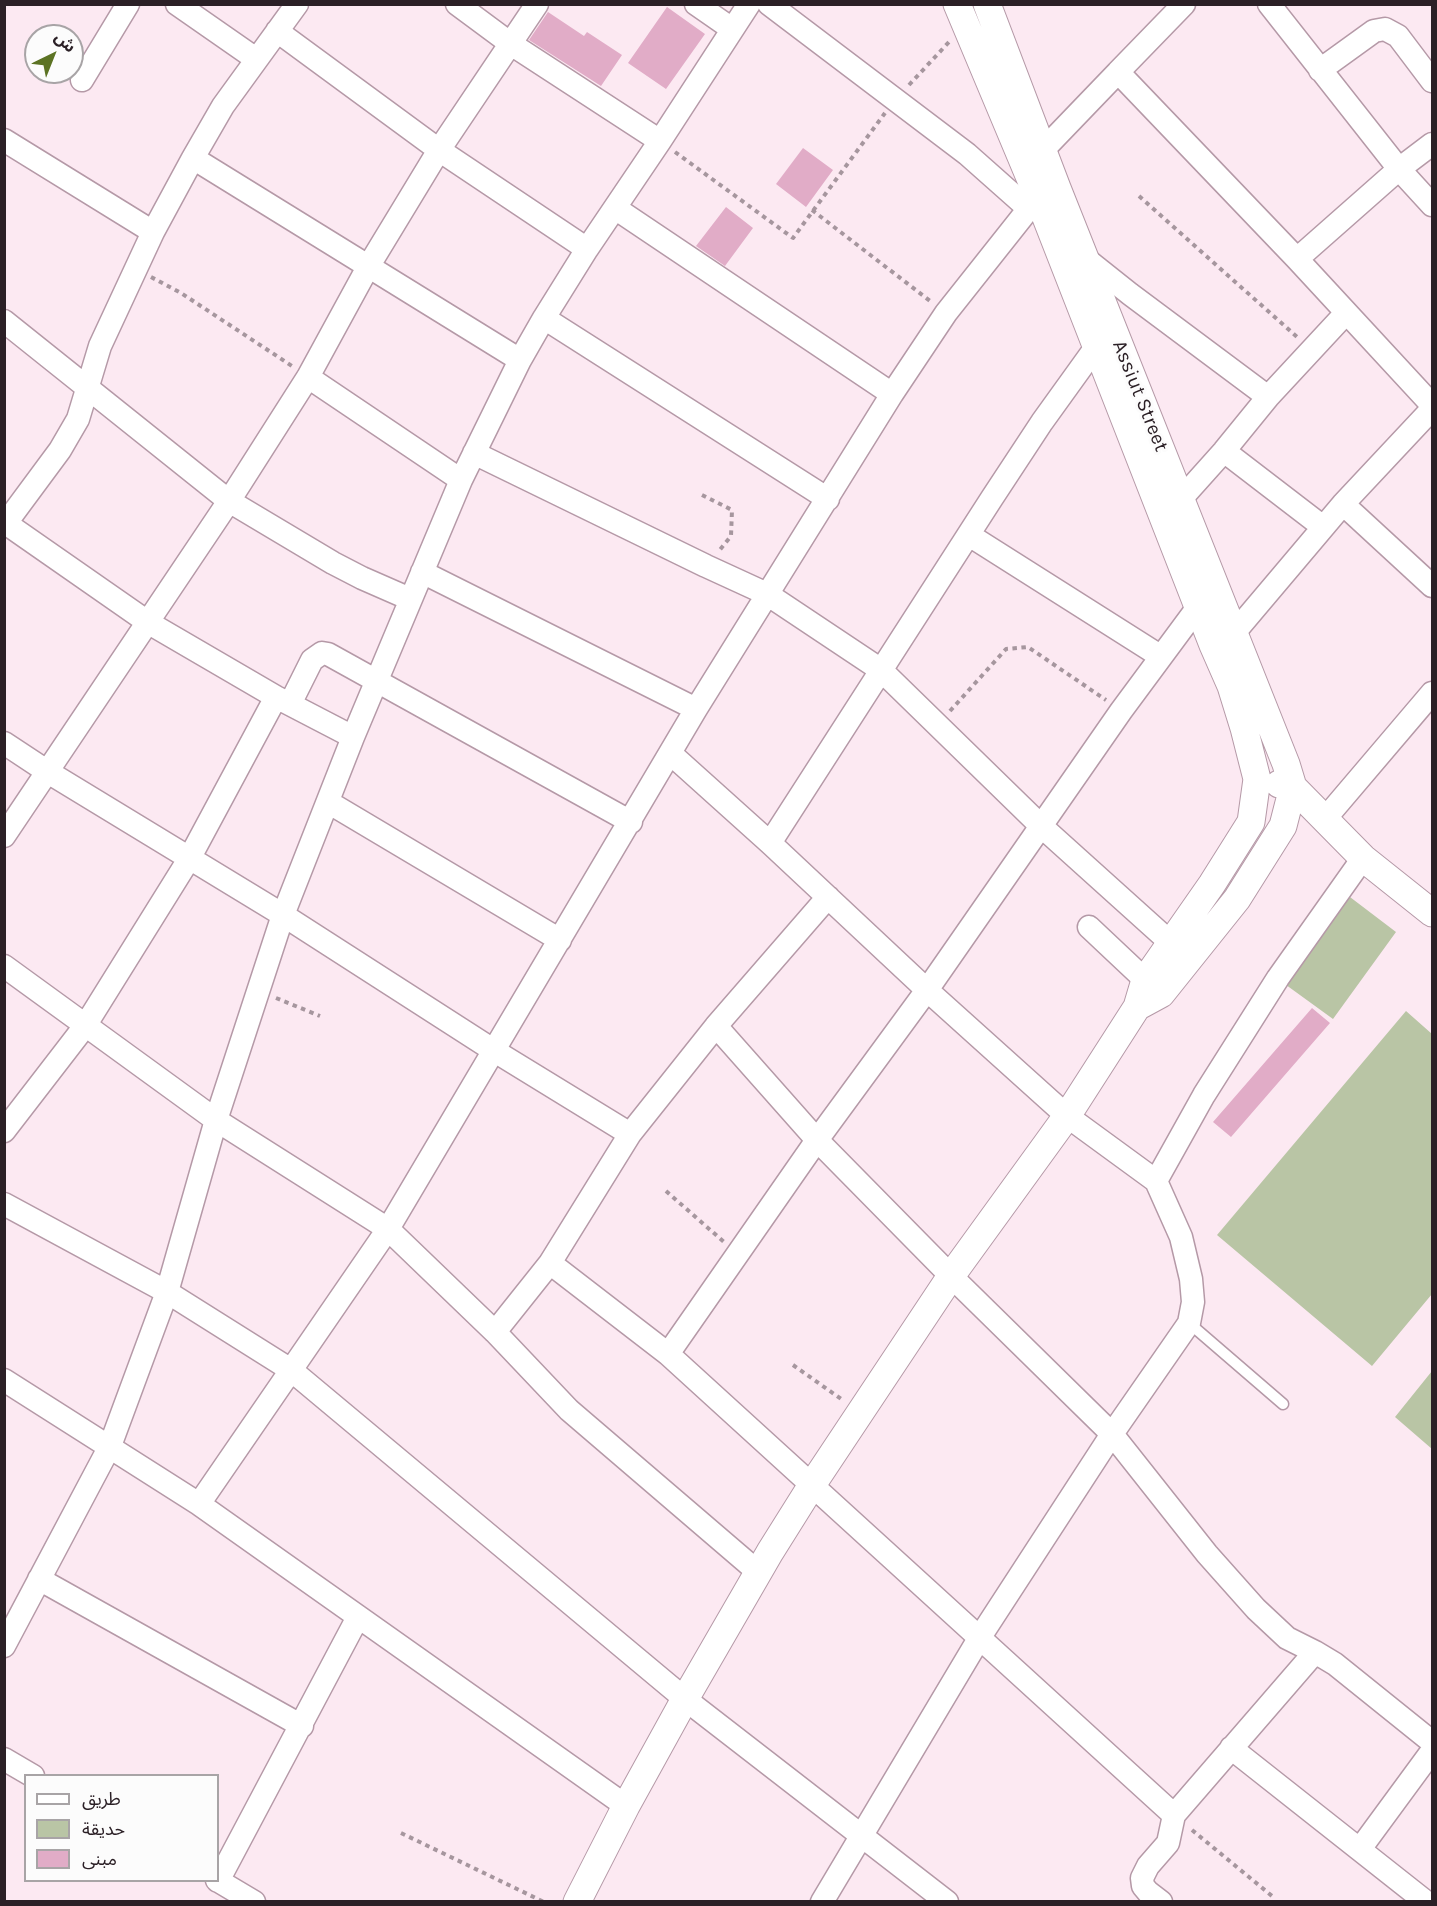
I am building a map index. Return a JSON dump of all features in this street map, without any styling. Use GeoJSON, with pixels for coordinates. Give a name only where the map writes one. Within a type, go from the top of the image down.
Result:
{"type":"FeatureCollection","features":[{"type":"Feature","properties":{"kind":"street"},"geometry":{"type":"LineString","coordinates":[[84,77],[128,4]]}},
{"type":"Feature","properties":{"kind":"street"},"geometry":{"type":"LineString","coordinates":[[177,4],[256,59]]}},
{"type":"Feature","properties":{"kind":"street"},"geometry":{"type":"LineString","coordinates":[[297,4],[224,106],[193,158],[153,232],[100,346],[78,419],[70,435],[31,491],[5,523],[149,623],[283,701],[353,737]]}},
{"type":"Feature","properties":{"kind":"street"},"geometry":{"type":"LineString","coordinates":[[457,4],[511,44],[660,141]]}},
{"type":"Feature","properties":{"kind":"street"},"geometry":{"type":"LineString","coordinates":[[4,836],[229,501],[308,376],[368,267],[439,150],[537,4]]}},
{"type":"Feature","properties":{"kind":"street"},"geometry":{"type":"LineString","coordinates":[[696,4],[732,29]]}},
{"type":"Feature","properties":{"kind":"street"},"geometry":{"type":"LineString","coordinates":[[4,1646],[110,1446],[167,1292],[216,1120],[283,915],[353,737],[461,480],[520,360],[544,318],[749,4]]}},
{"type":"Feature","properties":{"kind":"street"},"geometry":{"type":"LineString","coordinates":[[199,1504],[388,1228],[696,709],[892,394],[946,313],[1033,203],[769,4]]}},
{"type":"Feature","properties":{"kind":"street","name":"Assiut Street"},"geometry":{"type":"LineString","coordinates":[[987,4],[1286,764],[1293,787]]}},
{"type":"Feature","properties":{"kind":"street"},"geometry":{"type":"LineString","coordinates":[[1043,150],[1184,4]]}},
{"type":"Feature","properties":{"kind":"street"},"geometry":{"type":"LineString","coordinates":[[1269,4],[1399,169],[1432,205]]}},
{"type":"Feature","properties":{"kind":"street","name":"Assiut Street"},"geometry":{"type":"LineString","coordinates":[[961,14],[1033,203],[1096,347],[1231,686],[1257,779]]}},
{"type":"Feature","properties":{"kind":"street"},"geometry":{"type":"LineString","coordinates":[[1320,70],[1374,31],[1385,29],[1398,36],[1432,81]]}},
{"type":"Feature","properties":{"kind":"street"},"geometry":{"type":"LineString","coordinates":[[277,31],[439,150],[587,249]]}},
{"type":"Feature","properties":{"kind":"street"},"geometry":{"type":"LineString","coordinates":[[1118,72],[1297,259],[1432,407],[1343,504],[1234,633]]}},
{"type":"Feature","properties":{"kind":"street"},"geometry":{"type":"LineString","coordinates":[[4,140],[153,232]]}},
{"type":"Feature","properties":{"kind":"street"},"geometry":{"type":"LineString","coordinates":[[1297,259],[1399,169],[1432,144]]}},
{"type":"Feature","properties":{"kind":"street"},"geometry":{"type":"LineString","coordinates":[[193,158],[520,360]]}},
{"type":"Feature","properties":{"kind":"street"},"geometry":{"type":"LineString","coordinates":[[615,208],[892,394]]}},
{"type":"Feature","properties":{"kind":"street"},"geometry":{"type":"LineString","coordinates":[[1086,259],[1268,397]]}},
{"type":"Feature","properties":{"kind":"street"},"geometry":{"type":"LineString","coordinates":[[1181,499],[1268,397],[1346,313]]}},
{"type":"Feature","properties":{"kind":"street"},"geometry":{"type":"LineString","coordinates":[[544,318],[828,499]]}},
{"type":"Feature","properties":{"kind":"street"},"geometry":{"type":"LineString","coordinates":[[4,321],[229,501],[333,563],[410,599]]}},
{"type":"Feature","properties":{"kind":"street"},"geometry":{"type":"LineString","coordinates":[[770,843],[1042,422],[1096,347]]}},
{"type":"Feature","properties":{"kind":"street"},"geometry":{"type":"LineString","coordinates":[[308,376],[461,480]]}},
{"type":"Feature","properties":{"kind":"street"},"geometry":{"type":"LineString","coordinates":[[1224,451],[1323,527]]}},
{"type":"Feature","properties":{"kind":"street"},"geometry":{"type":"LineString","coordinates":[[474,453],[767,594],[881,670],[1040,825],[1171,943]]}},
{"type":"Feature","properties":{"kind":"street"},"geometry":{"type":"LineString","coordinates":[[1343,504],[1432,586]]}},
{"type":"Feature","properties":{"kind":"street"},"geometry":{"type":"LineString","coordinates":[[969,536],[1160,656]]}},
{"type":"Feature","properties":{"kind":"street"},"geometry":{"type":"LineString","coordinates":[[422,572],[696,709]]}},
{"type":"Feature","properties":{"kind":"street"},"geometry":{"type":"LineString","coordinates":[[668,1354],[817,1140],[927,990],[1040,825],[1160,656],[1198,607]]}},
{"type":"Feature","properties":{"kind":"street"},"geometry":{"type":"LineString","coordinates":[[4,1131],[85,1026],[189,859],[283,701],[312,660],[322,653],[328,654],[631,822]]}},
{"type":"Feature","properties":{"kind":"street"},"geometry":{"type":"LineString","coordinates":[[1251,822],[1282,826],[1319,815],[1432,693]]}},
{"type":"Feature","properties":{"kind":"street"},"geometry":{"type":"LineString","coordinates":[[4,743],[283,915],[493,1050],[630,1134]]}},
{"type":"Feature","properties":{"kind":"street"},"geometry":{"type":"LineString","coordinates":[[671,754],[1067,1116],[1156,1181],[1181,1237],[1193,1302],[1189,1323],[1112,1434],[980,1637],[822,1902]]}},
{"type":"Feature","properties":{"kind":"street"},"geometry":{"type":"LineString","coordinates":[[1153,987],[1171,943],[1251,822],[1257,779],[1293,787],[1363,858],[1432,913]]}},
{"type":"Feature","properties":{"kind":"street"},"geometry":{"type":"LineString","coordinates":[[577,1902],[626,1806],[685,1699],[758,1572],[812,1485],[951,1276],[1067,1116],[1137,1007],[1153,987],[1237,899],[1282,826],[1293,787]]}},
{"type":"Feature","properties":{"kind":"street"},"geometry":{"type":"LineString","coordinates":[[328,802],[560,940]]}},
{"type":"Feature","properties":{"kind":"street"},"geometry":{"type":"LineString","coordinates":[[1156,1181],[1204,1095],[1278,978],[1363,858]]}},
{"type":"Feature","properties":{"kind":"street"},"geometry":{"type":"LineString","coordinates":[[495,1332],[550,1263],[630,1134],[716,1026],[828,897]]}},
{"type":"Feature","properties":{"kind":"street"},"geometry":{"type":"LineString","coordinates":[[1089,927],[1153,987]]}},
{"type":"Feature","properties":{"kind":"street"},"geometry":{"type":"LineString","coordinates":[[4,966],[216,1120],[388,1228],[495,1332],[569,1410],[758,1572]]}},
{"type":"Feature","properties":{"kind":"street"},"geometry":{"type":"LineString","coordinates":[[716,1026],[817,1140],[1112,1434],[1207,1554],[1256,1609],[1287,1638],[1335,1664],[1432,1742]]}},
{"type":"Feature","properties":{"kind":"street"},"geometry":{"type":"LineString","coordinates":[[4,1204],[167,1292],[291,1370],[685,1699],[947,1902]]}},
{"type":"Feature","properties":{"kind":"street"},"geometry":{"type":"LineString","coordinates":[[550,1263],[668,1354],[1174,1815]]}},
{"type":"Feature","properties":{"kind":"street"},"geometry":{"type":"LineString","coordinates":[[4,1380],[199,1504],[626,1806]]}},
{"type":"Feature","properties":{"kind":"street"},"geometry":{"type":"LineString","coordinates":[[39,1579],[302,1726]]}},
{"type":"Feature","properties":{"kind":"street"},"geometry":{"type":"LineString","coordinates":[[219,1877],[302,1726],[358,1617]]}},
{"type":"Feature","properties":{"kind":"street"},"geometry":{"type":"LineString","coordinates":[[1161,1902],[1143,1886],[1142,1878],[1148,1866],[1168,1843],[1174,1815],[1315,1652]]}},
{"type":"Feature","properties":{"kind":"street"},"geometry":{"type":"LineString","coordinates":[[1232,1748],[1426,1902]]}},
{"type":"Feature","properties":{"kind":"street"},"geometry":{"type":"LineString","coordinates":[[1360,1849],[1432,1751]]}},
{"type":"Feature","properties":{"kind":"street"},"geometry":{"type":"LineString","coordinates":[[4,1759],[30,1774]]}},
{"type":"Feature","properties":{"kind":"street"},"geometry":{"type":"LineString","coordinates":[[219,1882],[254,1902]]}},
{"type":"Feature","properties":{"kind":"lane"},"geometry":{"type":"LineString","coordinates":[[1189,1323],[1283,1404]]}},
{"type":"Feature","properties":{"kind":"path"},"geometry":{"type":"LineString","coordinates":[[660,141],[793,238],[961,14]]}},
{"type":"Feature","properties":{"kind":"path"},"geometry":{"type":"LineString","coordinates":[[1139,196],[1312,351]]}},
{"type":"Feature","properties":{"kind":"path"},"geometry":{"type":"LineString","coordinates":[[812,210],[946,313]]}},
{"type":"Feature","properties":{"kind":"path"},"geometry":{"type":"LineString","coordinates":[[136,269],[181,293],[308,376]]}},
{"type":"Feature","properties":{"kind":"path"},"geometry":{"type":"LineString","coordinates":[[702,495],[732,510],[731,536],[706,566]]}},
{"type":"Feature","properties":{"kind":"path"},"geometry":{"type":"LineString","coordinates":[[938,724],[1006,649],[1028,647],[1121,711]]}},
{"type":"Feature","properties":{"kind":"path"},"geometry":{"type":"LineString","coordinates":[[258,990],[320,1016]]}},
{"type":"Feature","properties":{"kind":"path"},"geometry":{"type":"LineString","coordinates":[[666,1191],[738,1254]]}},
{"type":"Feature","properties":{"kind":"path"},"geometry":{"type":"LineString","coordinates":[[793,1365],[860,1412]]}},
{"type":"Feature","properties":{"kind":"path"},"geometry":{"type":"LineString","coordinates":[[1174,1815],[1272,1896]]}},
{"type":"Feature","properties":{"kind":"path"},"geometry":{"type":"LineString","coordinates":[[401,1833],[544,1902]]}},
{"type":"Feature","properties":{"kind":"green space"},"geometry":{"type":"Polygon","coordinates":[[[1346,894],[1396,932],[1333,1019],[1282,982],[1346,894]]]}},
{"type":"Feature","properties":{"kind":"green space"},"geometry":{"type":"Polygon","coordinates":[[[1406,1011],[1432,1034],[1432,1294],[1372,1366],[1217,1235],[1406,1011]]]}},
{"type":"Feature","properties":{"kind":"green space"},"geometry":{"type":"Polygon","coordinates":[[[1432,1371],[1432,1449],[1395,1417],[1432,1371]]]}},
{"type":"Feature","properties":{"kind":"building"},"geometry":{"type":"Polygon","coordinates":[[[667,7],[705,34],[666,89],[628,63],[667,7]]]}},
{"type":"Feature","properties":{"kind":"building"},"geometry":{"type":"Polygon","coordinates":[[[548,12],[584,36],[587,32],[622,55],[601,86],[529,40],[548,12]]]}},
{"type":"Feature","properties":{"kind":"building"},"geometry":{"type":"Polygon","coordinates":[[[803,148],[833,170],[806,207],[776,184],[803,148]]]}},
{"type":"Feature","properties":{"kind":"building"},"geometry":{"type":"Polygon","coordinates":[[[726,207],[753,228],[725,266],[696,246],[726,207]]]}},
{"type":"Feature","properties":{"kind":"building"},"geometry":{"type":"Polygon","coordinates":[[[1312,1008],[1330,1023],[1231,1137],[1213,1122],[1312,1008]]]}}]}
